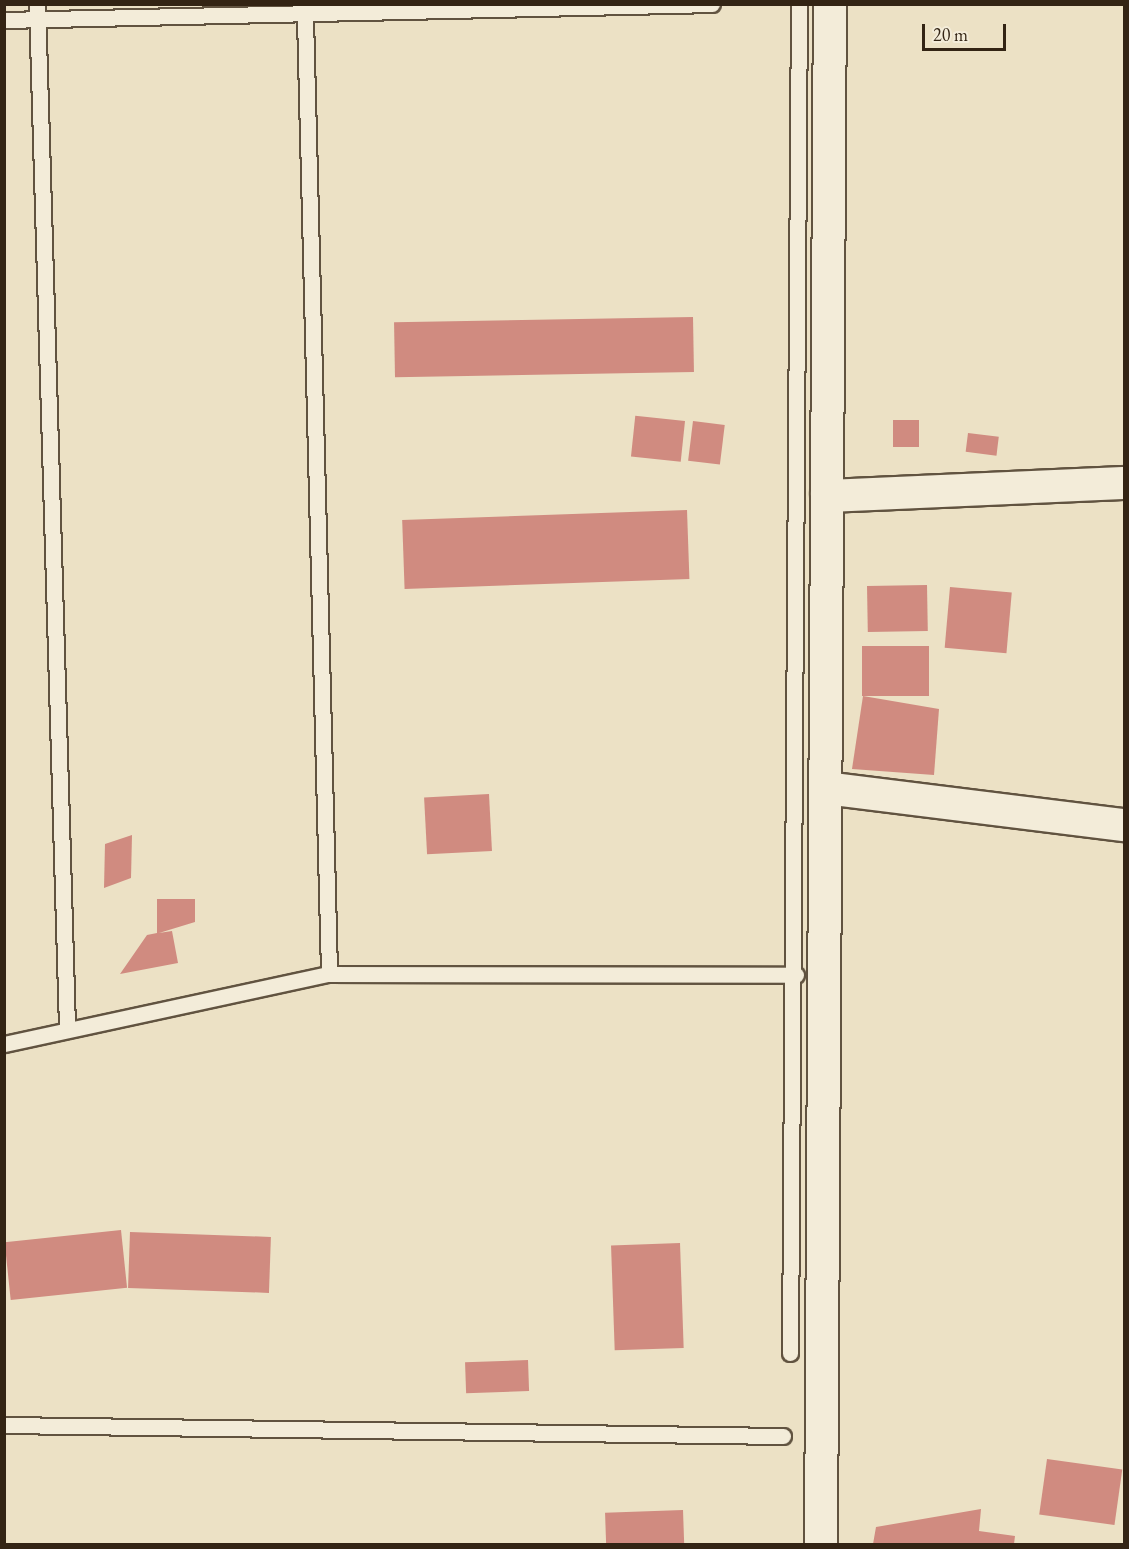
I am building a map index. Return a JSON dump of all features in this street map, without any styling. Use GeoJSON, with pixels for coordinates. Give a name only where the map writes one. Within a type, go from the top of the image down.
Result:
{"type":"FeatureCollection","features":[{"type":"Feature","properties":{"kind":"street"},"geometry":{"type":"LineString","coordinates":[[821,1545],[830,4]]}},
{"type":"Feature","properties":{"kind":"street"},"geometry":{"type":"LineString","coordinates":[[827,496],[1125,483]]}},
{"type":"Feature","properties":{"kind":"street"},"geometry":{"type":"LineString","coordinates":[[826,788],[1125,825]]}},
{"type":"Feature","properties":{"kind":"lane"},"geometry":{"type":"LineString","coordinates":[[4,20],[37,12],[305,17],[712,4]]}},
{"type":"Feature","properties":{"kind":"lane"},"geometry":{"type":"LineString","coordinates":[[790,1353],[796,975],[799,4]]}},
{"type":"Feature","properties":{"kind":"lane"},"geometry":{"type":"LineString","coordinates":[[37,12],[67,1029]]}},
{"type":"Feature","properties":{"kind":"lane"},"geometry":{"type":"LineString","coordinates":[[305,17],[329,974]]}},
{"type":"Feature","properties":{"kind":"lane"},"geometry":{"type":"LineString","coordinates":[[4,1044],[329,974],[796,975]]}},
{"type":"Feature","properties":{"kind":"lane"},"geometry":{"type":"LineString","coordinates":[[4,1425],[783,1436]]}},
{"type":"Feature","properties":{"kind":"building"},"geometry":{"type":"Polygon","coordinates":[[[693,317],[694,372],[395,377],[394,322],[693,317]]]}},
{"type":"Feature","properties":{"kind":"building"},"geometry":{"type":"Polygon","coordinates":[[[635,416],[685,421],[681,462],[631,457],[635,416]]]}},
{"type":"Feature","properties":{"kind":"building"},"geometry":{"type":"Polygon","coordinates":[[[893,420],[919,420],[919,447],[893,447],[893,420]]]}},
{"type":"Feature","properties":{"kind":"building"},"geometry":{"type":"Polygon","coordinates":[[[693,421],[725,425],[720,465],[688,461],[693,421]]]}},
{"type":"Feature","properties":{"kind":"building"},"geometry":{"type":"Polygon","coordinates":[[[968,433],[999,437],[996,456],[966,452],[968,433]]]}},
{"type":"Feature","properties":{"kind":"building"},"geometry":{"type":"Polygon","coordinates":[[[687,510],[689,579],[405,589],[402,520],[687,510]]]}},
{"type":"Feature","properties":{"kind":"building"},"geometry":{"type":"Polygon","coordinates":[[[927,585],[928,631],[868,632],[867,586],[927,585]]]}},
{"type":"Feature","properties":{"kind":"building"},"geometry":{"type":"Polygon","coordinates":[[[950,587],[1012,592],[1006,653],[945,648],[950,587]]]}},
{"type":"Feature","properties":{"kind":"building"},"geometry":{"type":"Polygon","coordinates":[[[862,646],[929,646],[929,696],[862,696],[862,646]]]}},
{"type":"Feature","properties":{"kind":"building"},"geometry":{"type":"Polygon","coordinates":[[[863,696],[939,709],[934,775],[852,769],[863,696]]]}},
{"type":"Feature","properties":{"kind":"building"},"geometry":{"type":"Polygon","coordinates":[[[489,794],[492,851],[427,854],[424,797],[489,794]]]}},
{"type":"Feature","properties":{"kind":"building"},"geometry":{"type":"Polygon","coordinates":[[[132,835],[131,878],[104,888],[105,844],[132,835]]]}},
{"type":"Feature","properties":{"kind":"building"},"geometry":{"type":"Polygon","coordinates":[[[157,899],[195,899],[195,922],[159,933],[172,931],[178,963],[120,974],[147,935],[157,933],[157,899]]]}},
{"type":"Feature","properties":{"kind":"building"},"geometry":{"type":"Polygon","coordinates":[[[121,1230],[127,1288],[11,1300],[5,1242],[121,1230]]]}},
{"type":"Feature","properties":{"kind":"building"},"geometry":{"type":"Polygon","coordinates":[[[130,1232],[271,1237],[269,1293],[128,1288],[130,1232]]]}},
{"type":"Feature","properties":{"kind":"building"},"geometry":{"type":"Polygon","coordinates":[[[680,1243],[684,1348],[615,1350],[611,1245],[680,1243]]]}},
{"type":"Feature","properties":{"kind":"building"},"geometry":{"type":"Polygon","coordinates":[[[528,1360],[529,1391],[466,1393],[465,1362],[528,1360]]]}},
{"type":"Feature","properties":{"kind":"building"},"geometry":{"type":"Polygon","coordinates":[[[1047,1459],[1122,1470],[1114,1525],[1039,1514],[1047,1459]]]}},
{"type":"Feature","properties":{"kind":"building"},"geometry":{"type":"Polygon","coordinates":[[[981,1509],[979,1531],[1015,1536],[1014,1544],[873,1544],[876,1527],[981,1509]]]}},
{"type":"Feature","properties":{"kind":"building"},"geometry":{"type":"Polygon","coordinates":[[[683,1510],[684,1544],[606,1544],[605,1513],[683,1510]]]}}]}
